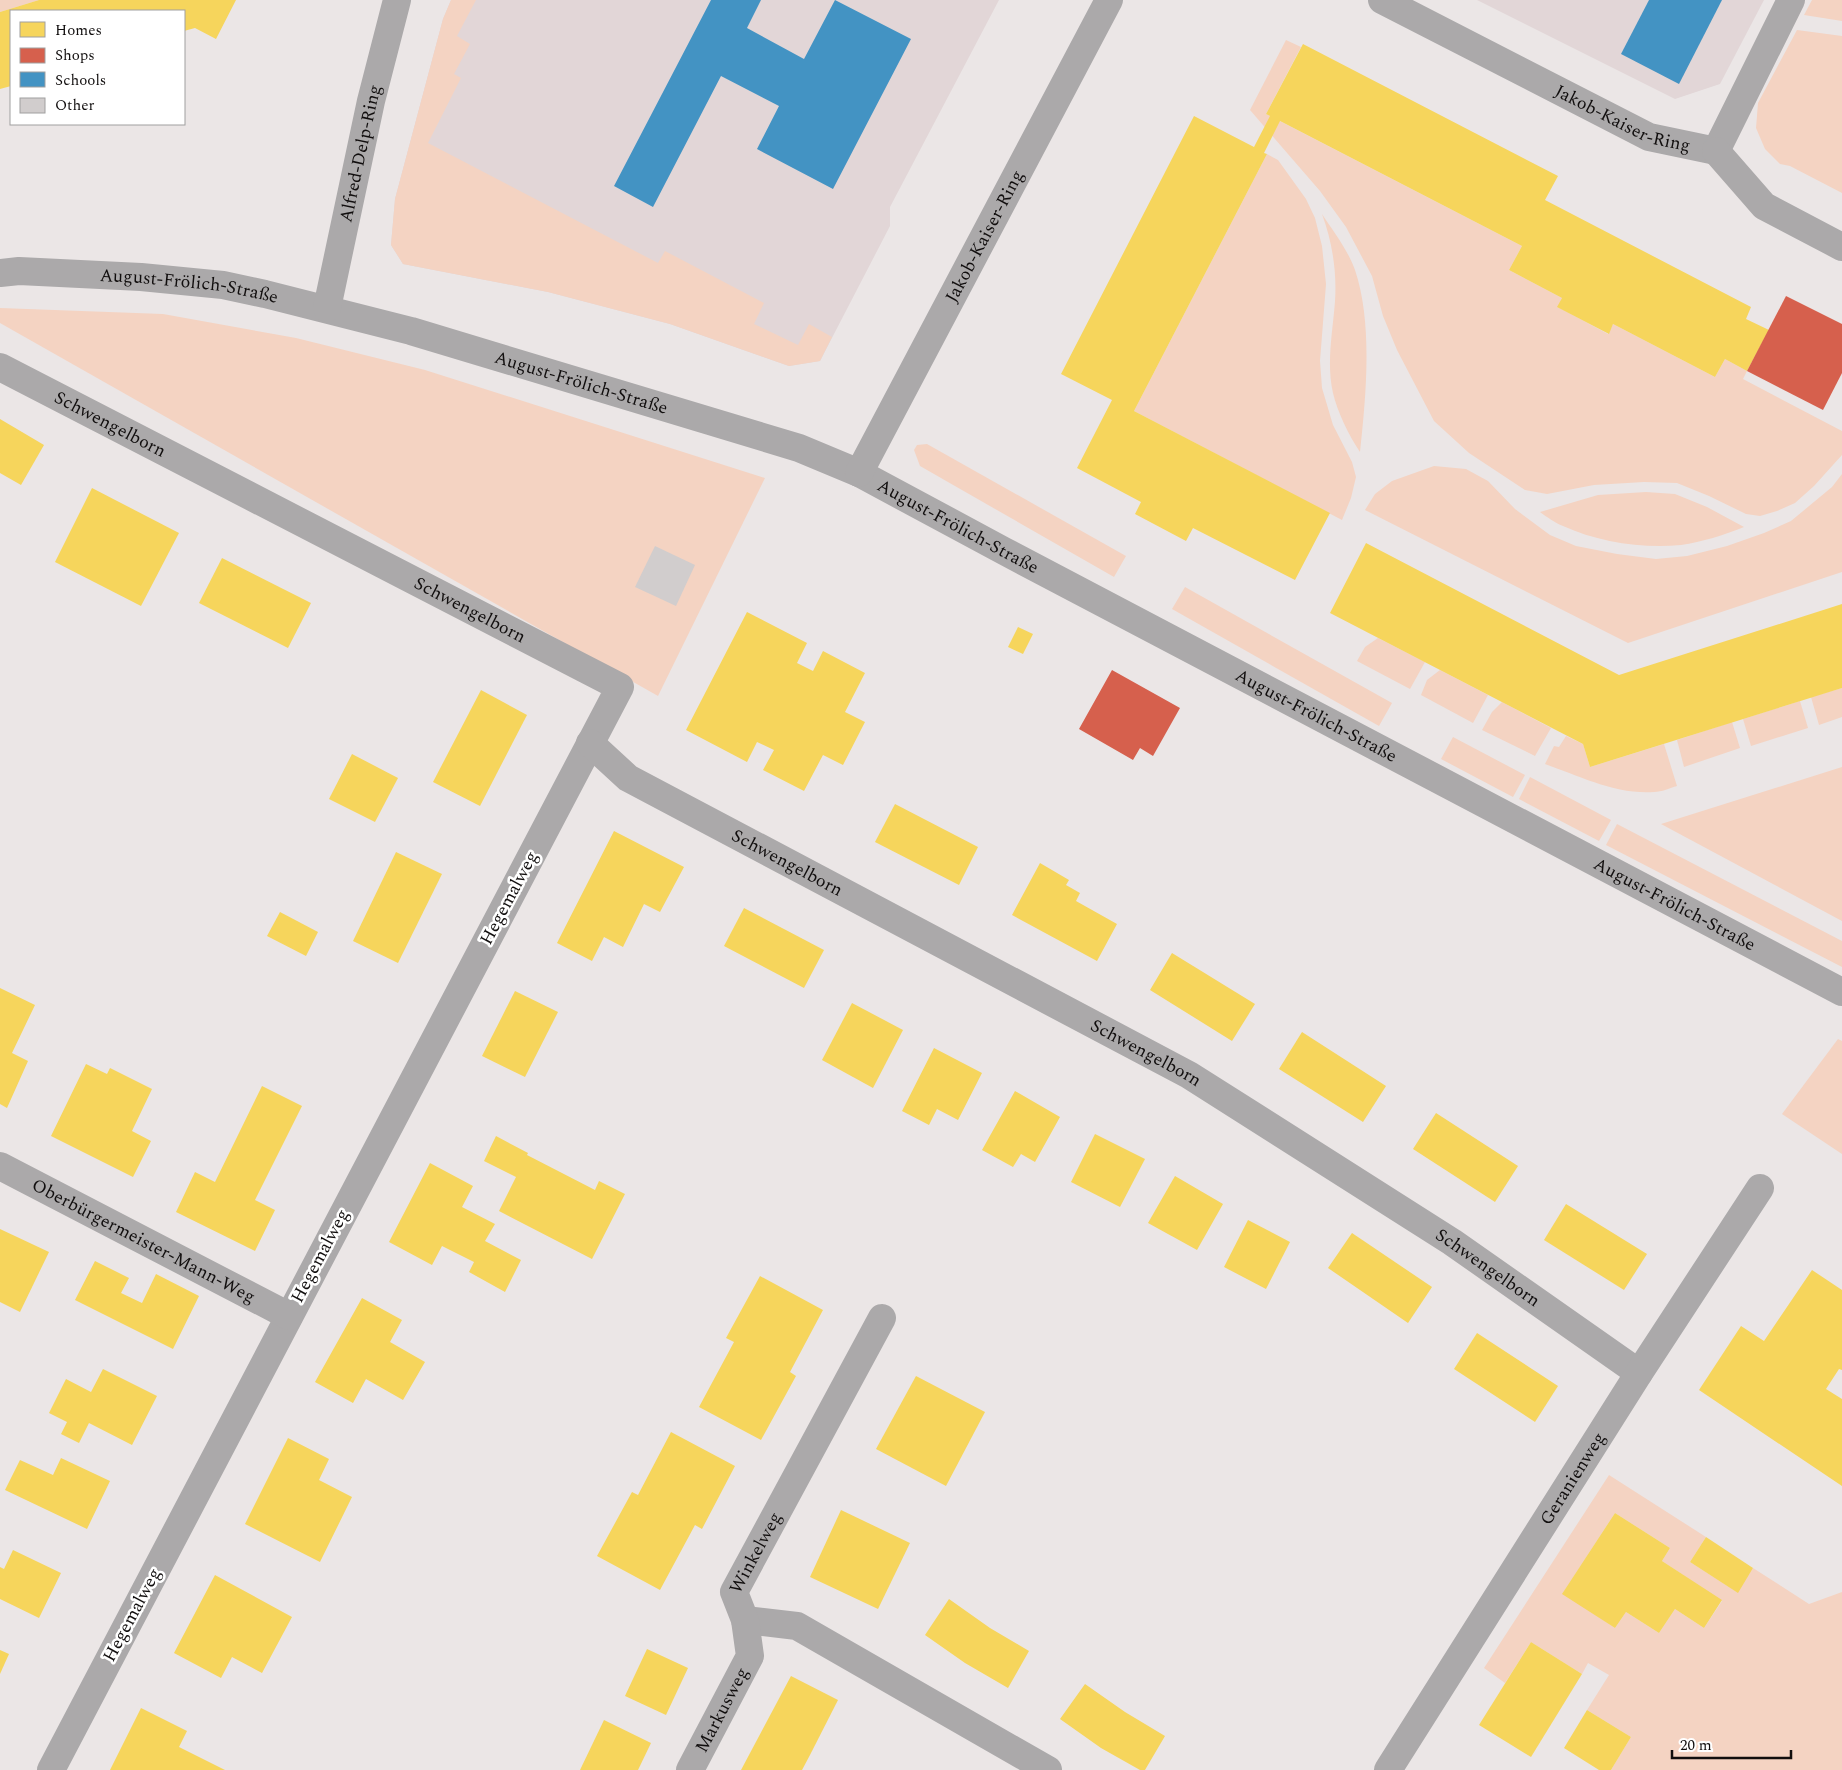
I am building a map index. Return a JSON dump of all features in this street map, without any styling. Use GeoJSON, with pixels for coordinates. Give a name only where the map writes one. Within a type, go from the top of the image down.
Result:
{"type":"FeatureCollection","features":[{"type":"Feature","properties":{"kind":"street","name":"Alfred-Delp-Ring"},"geometry":{"type":"LineString","coordinates":[[327,308],[371,101],[397,0]]}},
{"type":"Feature","properties":{"kind":"street","name":"Jakob-Kaiser-Ring"},"geometry":{"type":"LineString","coordinates":[[859,473],[1109,0]]}},
{"type":"Feature","properties":{"kind":"street","name":"Jakob-Kaiser-Ring"},"geometry":{"type":"LineString","coordinates":[[1382,0],[1649,137],[1716,151],[1791,0]]}},
{"type":"Feature","properties":{"kind":"street"},"geometry":{"type":"LineString","coordinates":[[1716,151],[1764,206],[1842,247]]}},
{"type":"Feature","properties":{"kind":"street","name":"August-Frölich-Straße"},"geometry":{"type":"LineString","coordinates":[[0,273],[19,271],[141,277],[222,285],[327,308],[430,336],[799,448],[859,473],[1842,992]]}},
{"type":"Feature","properties":{"kind":"street","name":"Schwengelborn"},"geometry":{"type":"LineString","coordinates":[[0,367],[620,687],[590,743],[628,778],[1190,1075],[1452,1242],[1638,1373]]}},
{"type":"Feature","properties":{"kind":"street","name":"Hegemalweg"},"geometry":{"type":"LineString","coordinates":[[51,1770],[590,743]]}},
{"type":"Feature","properties":{"kind":"street","name":"Oberbürgermeister-Mann-Weg"},"geometry":{"type":"LineString","coordinates":[[0,1166],[289,1316]]}},
{"type":"Feature","properties":{"kind":"street","name":"Geranienweg"},"geometry":{"type":"LineString","coordinates":[[1388,1770],[1638,1373],[1760,1188]]}},
{"type":"Feature","properties":{"kind":"street","name":"Winkelweg"},"geometry":{"type":"LineString","coordinates":[[882,1318],[734,1592],[745,1620],[797,1626],[1048,1770]]}},
{"type":"Feature","properties":{"kind":"street","name":"Markusweg"},"geometry":{"type":"LineString","coordinates":[[690,1770],[750,1656],[745,1620]]}},
{"type":"Feature","properties":{"kind":"shaded area"},"geometry":{"type":"Polygon","coordinates":[[[0,0],[39,0],[0,12],[0,0]]]}},
{"type":"Feature","properties":{"kind":"shaded area"},"geometry":{"type":"Polygon","coordinates":[[[451,0],[999,0],[890,207],[890,226],[820,361],[789,366],[670,324],[548,292],[403,264],[391,245],[395,199],[443,19],[451,0]]]}},
{"type":"Feature","properties":{"kind":"shaded area"},"geometry":{"type":"Polygon","coordinates":[[[451,0],[476,0],[457,36],[470,44],[454,74],[461,78],[428,143],[658,263],[665,251],[764,303],[754,324],[798,345],[809,324],[832,337],[820,361],[789,366],[670,324],[548,292],[403,264],[391,245],[395,199],[443,19],[451,0]]]}},
{"type":"Feature","properties":{"kind":"shaded area"},"geometry":{"type":"Polygon","coordinates":[[[1477,0],[1764,0],[1720,84],[1675,99],[1477,0]]]}},
{"type":"Feature","properties":{"kind":"shaded area"},"geometry":{"type":"Polygon","coordinates":[[[1812,0],[1842,0],[1842,21],[1804,15],[1812,0]]]}},
{"type":"Feature","properties":{"kind":"shaded area"},"geometry":{"type":"Polygon","coordinates":[[[1797,30],[1842,36],[1842,193],[1790,166],[1780,164],[1765,149],[1756,128],[1758,103],[1797,30]]]}},
{"type":"Feature","properties":{"kind":"shaded area"},"geometry":{"type":"Polygon","coordinates":[[[1286,40],[1301,47],[1266,114],[1522,246],[1509,270],[1562,298],[1558,307],[1608,334],[1613,324],[1715,377],[1725,359],[1747,371],[1743,379],[1842,431],[1842,455],[1814,486],[1795,503],[1760,516],[1746,514],[1677,483],[1644,482],[1594,485],[1547,494],[1525,490],[1469,453],[1434,421],[1397,350],[1383,316],[1372,276],[1346,227],[1320,191],[1250,110],[1286,40]]]}},
{"type":"Feature","properties":{"kind":"shaded area"},"geometry":{"type":"Polygon","coordinates":[[[1267,154],[1278,160],[1306,199],[1315,218],[1322,246],[1326,284],[1320,361],[1322,388],[1333,425],[1352,462],[1356,477],[1351,498],[1342,520],[1134,411],[1267,154]]]}},
{"type":"Feature","properties":{"kind":"shaded area"},"geometry":{"type":"Polygon","coordinates":[[[1322,214],[1348,255],[1361,291],[1366,336],[1366,384],[1360,452],[1340,415],[1331,382],[1330,358],[1335,279],[1329,235],[1322,214]]]}},
{"type":"Feature","properties":{"kind":"shaded area"},"geometry":{"type":"Polygon","coordinates":[[[0,308],[163,314],[296,338],[425,370],[765,478],[658,696],[0,323],[0,308]]]}},
{"type":"Feature","properties":{"kind":"shaded area"},"geometry":{"type":"Polygon","coordinates":[[[927,444],[1126,556],[1114,577],[920,466],[914,450],[917,445],[927,444]]]}},
{"type":"Feature","properties":{"kind":"shaded area"},"geometry":{"type":"Polygon","coordinates":[[[1434,466],[1466,469],[1488,481],[1515,509],[1550,535],[1576,546],[1656,559],[1687,556],[1727,546],[1791,521],[1832,487],[1842,474],[1842,572],[1628,643],[1365,510],[1375,494],[1392,481],[1434,466]]]}},
{"type":"Feature","properties":{"kind":"shaded area"},"geometry":{"type":"Polygon","coordinates":[[[1646,492],[1675,494],[1707,507],[1744,527],[1689,544],[1666,546],[1636,545],[1606,540],[1577,532],[1557,523],[1540,512],[1598,495],[1646,492]]]}},
{"type":"Feature","properties":{"kind":"shaded area"},"geometry":{"type":"Polygon","coordinates":[[[1185,587],[1392,703],[1379,726],[1172,609],[1185,587]]]}},
{"type":"Feature","properties":{"kind":"shaded area"},"geometry":{"type":"Polygon","coordinates":[[[1378,638],[1425,662],[1410,689],[1357,661],[1365,647],[1378,638]]]}},
{"type":"Feature","properties":{"kind":"shaded area"},"geometry":{"type":"Polygon","coordinates":[[[1440,670],[1488,695],[1473,723],[1421,695],[1427,680],[1440,670]]]}},
{"type":"Feature","properties":{"kind":"shaded area"},"geometry":{"type":"Polygon","coordinates":[[[1842,688],[1842,717],[1819,725],[1811,697],[1842,688]]]}},
{"type":"Feature","properties":{"kind":"shaded area"},"geometry":{"type":"Polygon","coordinates":[[[1800,701],[1808,728],[1751,746],[1743,719],[1800,701]]]}},
{"type":"Feature","properties":{"kind":"shaded area"},"geometry":{"type":"Polygon","coordinates":[[[1502,702],[1551,728],[1535,756],[1482,730],[1492,712],[1502,702]]]}},
{"type":"Feature","properties":{"kind":"shaded area"},"geometry":{"type":"Polygon","coordinates":[[[1732,722],[1740,748],[1684,767],[1677,740],[1732,722]]]}},
{"type":"Feature","properties":{"kind":"shaded area"},"geometry":{"type":"Polygon","coordinates":[[[1566,736],[1583,744],[1590,767],[1664,744],[1677,786],[1657,792],[1626,791],[1598,784],[1545,764],[1554,746],[1559,747],[1566,736]]]}},
{"type":"Feature","properties":{"kind":"shaded area"},"geometry":{"type":"Polygon","coordinates":[[[1453,737],[1525,775],[1513,797],[1441,759],[1453,737]]]}},
{"type":"Feature","properties":{"kind":"shaded area"},"geometry":{"type":"Polygon","coordinates":[[[1842,767],[1842,921],[1661,824],[1842,767]]]}},
{"type":"Feature","properties":{"kind":"shaded area"},"geometry":{"type":"Polygon","coordinates":[[[1530,777],[1611,820],[1599,841],[1519,799],[1530,777]]]}},
{"type":"Feature","properties":{"kind":"shaded area"},"geometry":{"type":"Polygon","coordinates":[[[1617,824],[1842,941],[1842,967],[1606,845],[1617,824]]]}},
{"type":"Feature","properties":{"kind":"shaded area"},"geometry":{"type":"Polygon","coordinates":[[[1838,1039],[1842,1041],[1842,1154],[1782,1114],[1838,1039]]]}},
{"type":"Feature","properties":{"kind":"shaded area"},"geometry":{"type":"Polygon","coordinates":[[[1609,1475],[1706,1537],[1690,1562],[1737,1592],[1753,1568],[1809,1604],[1842,1592],[1842,1770],[1611,1770],[1631,1737],[1587,1710],[1609,1675],[1588,1663],[1582,1674],[1531,1642],[1505,1683],[1484,1668],[1609,1475]],[[1615,1513],[1563,1593],[1615,1628],[1626,1612],[1659,1633],[1675,1609],[1704,1628],[1722,1601],[1662,1561],[1670,1548],[1615,1513]]]}},
{"type":"Feature","properties":{"kind":"building: Homes"},"geometry":{"type":"Polygon","coordinates":[[[39,0],[236,0],[216,39],[195,28],[185,31],[185,10],[10,10],[10,86],[0,89],[0,12],[39,0]]]}},
{"type":"Feature","properties":{"kind":"building: Homes"},"geometry":{"type":"Polygon","coordinates":[[[1303,44],[1558,176],[1545,200],[1751,307],[1746,319],[1769,330],[1747,371],[1725,359],[1715,377],[1613,324],[1609,334],[1557,307],[1562,298],[1509,270],[1522,246],[1280,121],[1264,153],[1267,154],[1134,411],[1330,513],[1295,580],[1193,528],[1186,541],[1135,514],[1141,502],[1077,468],[1112,400],[1061,374],[1194,116],[1254,147],[1270,116],[1266,114],[1303,44]]]}},
{"type":"Feature","properties":{"kind":"building: Homes"},"geometry":{"type":"Polygon","coordinates":[[[0,419],[44,445],[21,485],[0,473],[0,419]]]}},
{"type":"Feature","properties":{"kind":"building: Homes"},"geometry":{"type":"Polygon","coordinates":[[[92,488],[179,533],[141,606],[55,562],[92,488]]]}},
{"type":"Feature","properties":{"kind":"building: Homes"},"geometry":{"type":"Polygon","coordinates":[[[1366,543],[1619,675],[1842,604],[1842,688],[1590,767],[1583,744],[1330,613],[1366,543]]]}},
{"type":"Feature","properties":{"kind":"building: Homes"},"geometry":{"type":"Polygon","coordinates":[[[222,558],[311,603],[288,648],[199,603],[222,558]]]}},
{"type":"Feature","properties":{"kind":"building: Homes"},"geometry":{"type":"Polygon","coordinates":[[[747,612],[807,643],[797,663],[813,671],[823,651],[865,673],[845,712],[865,722],[843,765],[823,755],[804,791],[763,770],[774,750],[757,742],[747,762],[686,730],[747,612]]]}},
{"type":"Feature","properties":{"kind":"building: Homes"},"geometry":{"type":"Polygon","coordinates":[[[1018,627],[1033,634],[1023,654],[1008,647],[1018,627]]]}},
{"type":"Feature","properties":{"kind":"building: Homes"},"geometry":{"type":"Polygon","coordinates":[[[481,690],[527,715],[480,806],[433,782],[481,690]]]}},
{"type":"Feature","properties":{"kind":"building: Homes"},"geometry":{"type":"Polygon","coordinates":[[[352,754],[398,778],[375,822],[329,799],[352,754]]]}},
{"type":"Feature","properties":{"kind":"building: Homes"},"geometry":{"type":"Polygon","coordinates":[[[895,804],[978,847],[959,885],[875,842],[895,804]]]}},
{"type":"Feature","properties":{"kind":"building: Homes"},"geometry":{"type":"Polygon","coordinates":[[[614,831],[684,867],[660,912],[644,904],[623,947],[604,937],[592,961],[557,943],[614,831]]]}},
{"type":"Feature","properties":{"kind":"building: Homes"},"geometry":{"type":"Polygon","coordinates":[[[396,852],[442,874],[398,963],[353,941],[396,852]]]}},
{"type":"Feature","properties":{"kind":"building: Homes"},"geometry":{"type":"Polygon","coordinates":[[[1040,863],[1069,880],[1066,885],[1080,893],[1076,901],[1117,924],[1097,961],[1012,915],[1040,863]]]}},
{"type":"Feature","properties":{"kind":"building: Homes"},"geometry":{"type":"Polygon","coordinates":[[[744,908],[824,950],[804,988],[724,946],[744,908]]]}},
{"type":"Feature","properties":{"kind":"building: Homes"},"geometry":{"type":"Polygon","coordinates":[[[280,912],[318,932],[306,956],[267,936],[280,912]]]}},
{"type":"Feature","properties":{"kind":"building: Homes"},"geometry":{"type":"Polygon","coordinates":[[[1172,953],[1255,1004],[1232,1041],[1150,990],[1172,953]]]}},
{"type":"Feature","properties":{"kind":"building: Homes"},"geometry":{"type":"Polygon","coordinates":[[[0,988],[35,1005],[12,1053],[28,1061],[7,1108],[0,1104],[0,988]]]}},
{"type":"Feature","properties":{"kind":"building: Homes"},"geometry":{"type":"Polygon","coordinates":[[[515,991],[558,1012],[525,1077],[482,1056],[515,991]]]}},
{"type":"Feature","properties":{"kind":"building: Homes"},"geometry":{"type":"Polygon","coordinates":[[[852,1003],[903,1030],[873,1088],[822,1060],[852,1003]]]}},
{"type":"Feature","properties":{"kind":"building: Homes"},"geometry":{"type":"Polygon","coordinates":[[[1302,1032],[1386,1086],[1363,1122],[1279,1069],[1302,1032]]]}},
{"type":"Feature","properties":{"kind":"building: Homes"},"geometry":{"type":"Polygon","coordinates":[[[934,1048],[982,1073],[958,1120],[937,1109],[929,1125],[902,1111],[934,1048]]]}},
{"type":"Feature","properties":{"kind":"building: Homes"},"geometry":{"type":"Polygon","coordinates":[[[86,1064],[107,1074],[110,1068],[152,1089],[132,1131],[151,1141],[133,1177],[51,1136],[86,1064]]]}},
{"type":"Feature","properties":{"kind":"building: Homes"},"geometry":{"type":"Polygon","coordinates":[[[262,1086],[302,1106],[255,1200],[275,1210],[255,1251],[176,1212],[195,1172],[215,1182],[262,1086]]]}},
{"type":"Feature","properties":{"kind":"building: Homes"},"geometry":{"type":"Polygon","coordinates":[[[1015,1091],[1060,1117],[1035,1162],[1021,1154],[1013,1167],[982,1150],[1015,1091]]]}},
{"type":"Feature","properties":{"kind":"building: Homes"},"geometry":{"type":"Polygon","coordinates":[[[1436,1113],[1518,1166],[1495,1202],[1413,1149],[1436,1113]]]}},
{"type":"Feature","properties":{"kind":"building: Homes"},"geometry":{"type":"Polygon","coordinates":[[[1095,1134],[1145,1159],[1120,1207],[1071,1182],[1095,1134]]]}},
{"type":"Feature","properties":{"kind":"building: Homes"},"geometry":{"type":"Polygon","coordinates":[[[496,1136],[528,1153],[527,1155],[595,1190],[599,1181],[625,1194],[592,1259],[499,1211],[516,1177],[484,1161],[496,1136]]]}},
{"type":"Feature","properties":{"kind":"building: Homes"},"geometry":{"type":"Polygon","coordinates":[[[430,1163],[473,1186],[462,1207],[495,1224],[485,1241],[521,1260],[505,1292],[469,1272],[474,1262],[442,1246],[432,1265],[389,1242],[430,1163]]]}},
{"type":"Feature","properties":{"kind":"building: Homes"},"geometry":{"type":"Polygon","coordinates":[[[1175,1176],[1223,1204],[1197,1250],[1148,1223],[1175,1176]]]}},
{"type":"Feature","properties":{"kind":"building: Homes"},"geometry":{"type":"Polygon","coordinates":[[[1566,1204],[1647,1254],[1624,1290],[1544,1240],[1566,1204]]]}},
{"type":"Feature","properties":{"kind":"building: Homes"},"geometry":{"type":"Polygon","coordinates":[[[1248,1220],[1290,1242],[1266,1289],[1224,1267],[1248,1220]]]}},
{"type":"Feature","properties":{"kind":"building: Homes"},"geometry":{"type":"Polygon","coordinates":[[[0,1229],[49,1252],[20,1312],[0,1302],[0,1229]]]}},
{"type":"Feature","properties":{"kind":"building: Homes"},"geometry":{"type":"Polygon","coordinates":[[[1352,1233],[1432,1287],[1408,1323],[1328,1268],[1352,1233]]]}},
{"type":"Feature","properties":{"kind":"building: Homes"},"geometry":{"type":"Polygon","coordinates":[[[95,1261],[129,1278],[121,1293],[142,1303],[156,1274],[199,1296],[173,1349],[75,1300],[95,1261]]]}},
{"type":"Feature","properties":{"kind":"building: Homes"},"geometry":{"type":"Polygon","coordinates":[[[1812,1270],[1842,1290],[1842,1370],[1839,1369],[1826,1389],[1842,1399],[1842,1486],[1699,1390],[1741,1326],[1764,1341],[1812,1270]]]}},
{"type":"Feature","properties":{"kind":"building: Homes"},"geometry":{"type":"Polygon","coordinates":[[[760,1276],[823,1310],[790,1372],[796,1376],[761,1440],[699,1407],[734,1342],[726,1338],[760,1276]]]}},
{"type":"Feature","properties":{"kind":"building: Homes"},"geometry":{"type":"Polygon","coordinates":[[[362,1298],[402,1320],[390,1342],[425,1362],[403,1400],[366,1379],[353,1403],[315,1382],[362,1298]]]}},
{"type":"Feature","properties":{"kind":"building: Homes"},"geometry":{"type":"Polygon","coordinates":[[[1477,1333],[1558,1386],[1535,1422],[1454,1369],[1477,1333]]]}},
{"type":"Feature","properties":{"kind":"building: Homes"},"geometry":{"type":"Polygon","coordinates":[[[103,1369],[157,1396],[132,1445],[89,1423],[79,1443],[61,1434],[67,1422],[49,1413],[66,1379],[91,1392],[103,1369]]]}},
{"type":"Feature","properties":{"kind":"building: Homes"},"geometry":{"type":"Polygon","coordinates":[[[916,1376],[985,1412],[946,1486],[876,1449],[916,1376]]]}},
{"type":"Feature","properties":{"kind":"building: Homes"},"geometry":{"type":"Polygon","coordinates":[[[671,1432],[735,1466],[702,1529],[695,1525],[660,1590],[597,1556],[632,1492],[638,1495],[671,1432]]]}},
{"type":"Feature","properties":{"kind":"building: Homes"},"geometry":{"type":"Polygon","coordinates":[[[288,1438],[329,1459],[319,1480],[352,1497],[320,1562],[245,1524],[288,1438]]]}},
{"type":"Feature","properties":{"kind":"building: Homes"},"geometry":{"type":"Polygon","coordinates":[[[61,1458],[110,1481],[87,1529],[5,1490],[20,1460],[53,1475],[61,1458]]]}},
{"type":"Feature","properties":{"kind":"building: Homes"},"geometry":{"type":"Polygon","coordinates":[[[841,1510],[910,1543],[878,1609],[810,1577],[841,1510]]]}},
{"type":"Feature","properties":{"kind":"building: Homes"},"geometry":{"type":"Polygon","coordinates":[[[1615,1513],[1670,1548],[1662,1561],[1722,1600],[1704,1628],[1675,1609],[1659,1633],[1626,1612],[1615,1628],[1562,1594],[1615,1513]]]}},
{"type":"Feature","properties":{"kind":"building: Homes"},"geometry":{"type":"Polygon","coordinates":[[[1706,1537],[1753,1568],[1738,1593],[1690,1562],[1706,1537]]]}},
{"type":"Feature","properties":{"kind":"building: Homes"},"geometry":{"type":"Polygon","coordinates":[[[13,1550],[61,1573],[39,1618],[0,1599],[0,1567],[4,1569],[13,1550]]]}},
{"type":"Feature","properties":{"kind":"building: Homes"},"geometry":{"type":"Polygon","coordinates":[[[215,1575],[292,1617],[262,1673],[232,1657],[221,1678],[174,1653],[215,1575]]]}},
{"type":"Feature","properties":{"kind":"building: Homes"},"geometry":{"type":"Polygon","coordinates":[[[949,1599],[990,1628],[1029,1651],[1008,1688],[965,1663],[925,1635],[949,1599]]]}},
{"type":"Feature","properties":{"kind":"building: Homes"},"geometry":{"type":"Polygon","coordinates":[[[1531,1642],[1582,1674],[1531,1757],[1479,1725],[1531,1642]]]}},
{"type":"Feature","properties":{"kind":"building: Homes"},"geometry":{"type":"Polygon","coordinates":[[[647,1649],[688,1668],[666,1715],[625,1696],[647,1649]]]}},
{"type":"Feature","properties":{"kind":"building: Homes"},"geometry":{"type":"Polygon","coordinates":[[[0,1650],[9,1654],[0,1674],[0,1650]]]}},
{"type":"Feature","properties":{"kind":"building: Homes"},"geometry":{"type":"Polygon","coordinates":[[[791,1676],[838,1700],[810,1755],[802,1770],[741,1770],[791,1676]]]}},
{"type":"Feature","properties":{"kind":"building: Homes"},"geometry":{"type":"Polygon","coordinates":[[[1085,1684],[1125,1712],[1165,1736],[1145,1770],[1140,1770],[1101,1748],[1060,1719],[1085,1684]]]}},
{"type":"Feature","properties":{"kind":"building: Homes"},"geometry":{"type":"Polygon","coordinates":[[[141,1708],[187,1731],[179,1747],[225,1770],[110,1770],[141,1708]]]}},
{"type":"Feature","properties":{"kind":"building: Homes"},"geometry":{"type":"Polygon","coordinates":[[[1587,1710],[1631,1737],[1611,1770],[1599,1770],[1564,1748],[1587,1710]]]}},
{"type":"Feature","properties":{"kind":"building: Homes"},"geometry":{"type":"Polygon","coordinates":[[[604,1720],[651,1743],[638,1770],[580,1770],[604,1720]]]}},
{"type":"Feature","properties":{"kind":"building: Shops"},"geometry":{"type":"Polygon","coordinates":[[[1786,296],[1842,324],[1842,373],[1823,410],[1747,371],[1786,296]]]}},
{"type":"Feature","properties":{"kind":"building: Shops"},"geometry":{"type":"Polygon","coordinates":[[[1112,670],[1180,708],[1153,756],[1140,748],[1133,760],[1079,729],[1112,670]]]}},
{"type":"Feature","properties":{"kind":"building: Schools"},"geometry":{"type":"Polygon","coordinates":[[[711,0],[761,0],[747,28],[804,59],[835,0],[911,39],[833,189],[757,149],[779,106],[721,76],[653,207],[614,186],[711,0]]]}},
{"type":"Feature","properties":{"kind":"building: Schools"},"geometry":{"type":"Polygon","coordinates":[[[1649,0],[1722,0],[1679,84],[1621,54],[1649,0]]]}},
{"type":"Feature","properties":{"kind":"building: Other"},"geometry":{"type":"Polygon","coordinates":[[[655,546],[695,565],[676,606],[635,587],[655,546]]]}}]}
